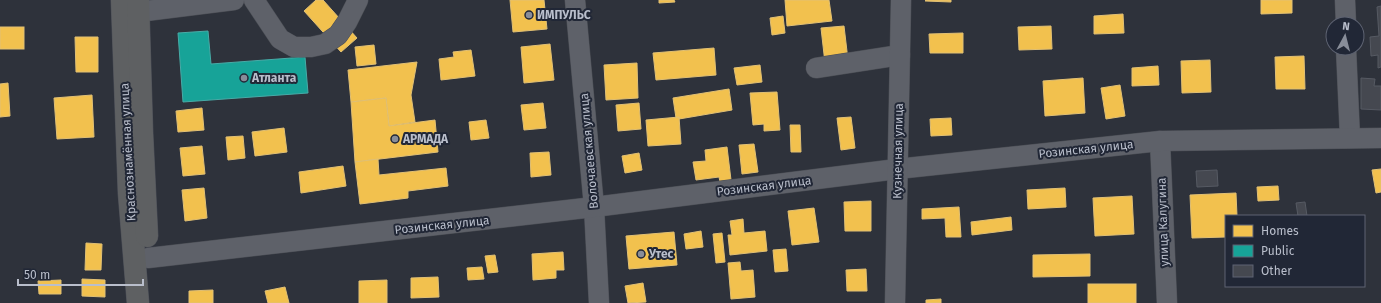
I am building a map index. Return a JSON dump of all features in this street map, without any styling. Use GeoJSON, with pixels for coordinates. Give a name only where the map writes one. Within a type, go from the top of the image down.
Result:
{"type":"FeatureCollection","features":[{"type":"Feature","properties":{"kind":"highway","name":"Краснознамённая улица"},"geometry":{"type":"LineString","coordinates":[[132,4],[142,133],[148,258],[153,303]]}},
{"type":"Feature","properties":{"kind":"highway","name":"Краснознамённая улица"},"geometry":{"type":"LineString","coordinates":[[132,4],[129,193],[138,303]]}},
{"type":"Feature","properties":{"kind":"street"},"geometry":{"type":"LineString","coordinates":[[132,4],[234,0]]}},
{"type":"Feature","properties":{"kind":"street"},"geometry":{"type":"LineString","coordinates":[[254,0],[280,39],[294,47],[311,47],[325,44],[338,34],[347,22],[358,0]]}},
{"type":"Feature","properties":{"kind":"street","name":"Волочаевская улица"},"geometry":{"type":"LineString","coordinates":[[575,0],[594,207],[599,303]]}},
{"type":"Feature","properties":{"kind":"street","name":"Кузнечная улица"},"geometry":{"type":"LineString","coordinates":[[895,303],[901,0]]}},
{"type":"Feature","properties":{"kind":"street"},"geometry":{"type":"LineString","coordinates":[[1345,0],[1346,16]]}},
{"type":"Feature","properties":{"kind":"street"},"geometry":{"type":"LineString","coordinates":[[816,68],[900,55]]}},
{"type":"Feature","properties":{"kind":"street"},"geometry":{"type":"LineString","coordinates":[[1346,56],[1350,138]]}},
{"type":"Feature","properties":{"kind":"street","name":"Розинская улица"},"geometry":{"type":"LineString","coordinates":[[148,258],[594,207],[897,169],[1160,141],[1381,138]]}},
{"type":"Feature","properties":{"kind":"street","name":"улица Калугина"},"geometry":{"type":"LineString","coordinates":[[1160,141],[1167,303]]}},
{"type":"Feature","properties":{"kind":"building: Homes"},"geometry":{"type":"Polygon","coordinates":[[[316,0],[323,0],[357,38],[341,52],[304,11],[316,0]]]}},
{"type":"Feature","properties":{"kind":"building: Homes","name":"ИМПУЛЬС"},"geometry":{"type":"Polygon","coordinates":[[[510,0],[544,0],[547,29],[513,32],[510,0]]]}},
{"type":"Feature","properties":{"kind":"building: Homes"},"geometry":{"type":"Polygon","coordinates":[[[659,0],[674,0],[675,2],[659,3],[659,0]]]}},
{"type":"Feature","properties":{"kind":"building: Homes"},"geometry":{"type":"Polygon","coordinates":[[[785,0],[829,0],[832,21],[787,26],[785,0]]]}},
{"type":"Feature","properties":{"kind":"building: Homes"},"geometry":{"type":"Polygon","coordinates":[[[951,0],[951,2],[925,1],[951,0]]]}},
{"type":"Feature","properties":{"kind":"building: Homes"},"geometry":{"type":"Polygon","coordinates":[[[1261,0],[1292,0],[1292,13],[1261,14],[1261,0]]]}},
{"type":"Feature","properties":{"kind":"building: Homes"},"geometry":{"type":"Polygon","coordinates":[[[1123,14],[1124,33],[1094,34],[1094,16],[1123,14]]]}},
{"type":"Feature","properties":{"kind":"building: Homes"},"geometry":{"type":"Polygon","coordinates":[[[783,16],[785,33],[772,35],[770,18],[783,16]]]}},
{"type":"Feature","properties":{"kind":"building: Homes"},"geometry":{"type":"Polygon","coordinates":[[[844,26],[848,60],[825,63],[821,28],[844,26]]]}},
{"type":"Feature","properties":{"kind":"building: Homes"},"geometry":{"type":"Polygon","coordinates":[[[1051,26],[1052,49],[1019,50],[1018,27],[1051,26]]]}},
{"type":"Feature","properties":{"kind":"building: Homes"},"geometry":{"type":"Polygon","coordinates":[[[0,27],[24,27],[24,49],[0,49],[0,27]]]}},
{"type":"Feature","properties":{"kind":"building: Homes"},"geometry":{"type":"Polygon","coordinates":[[[963,33],[963,53],[930,53],[929,34],[963,33]]]}},
{"type":"Feature","properties":{"kind":"building: Homes"},"geometry":{"type":"Polygon","coordinates":[[[75,37],[98,37],[98,72],[76,72],[75,37]]]}},
{"type":"Feature","properties":{"kind":"building: Homes"},"geometry":{"type":"Polygon","coordinates":[[[550,44],[554,80],[524,83],[521,47],[550,44]]]}},
{"type":"Feature","properties":{"kind":"building: Homes"},"geometry":{"type":"Polygon","coordinates":[[[374,45],[376,64],[357,66],[355,47],[374,45]]]}},
{"type":"Feature","properties":{"kind":"building: Homes"},"geometry":{"type":"Polygon","coordinates":[[[714,48],[716,75],[656,80],[653,53],[714,48]]]}},
{"type":"Feature","properties":{"kind":"building: Homes"},"geometry":{"type":"Polygon","coordinates":[[[471,50],[475,76],[441,80],[439,59],[454,57],[453,52],[471,50]]]}},
{"type":"Feature","properties":{"kind":"building: Homes"},"geometry":{"type":"Polygon","coordinates":[[[1304,56],[1305,89],[1276,89],[1275,57],[1304,56]]]}},
{"type":"Feature","properties":{"kind":"building: Homes"},"geometry":{"type":"Polygon","coordinates":[[[1210,60],[1211,92],[1182,93],[1181,61],[1210,60]]]}},
{"type":"Feature","properties":{"kind":"building: Homes"},"geometry":{"type":"Polygon","coordinates":[[[417,62],[411,95],[415,122],[389,126],[386,98],[351,102],[348,70],[417,62]]]}},
{"type":"Feature","properties":{"kind":"building: Homes"},"geometry":{"type":"Polygon","coordinates":[[[637,63],[638,98],[606,100],[604,65],[637,63]]]}},
{"type":"Feature","properties":{"kind":"building: Homes"},"geometry":{"type":"Polygon","coordinates":[[[760,65],[762,82],[737,85],[734,68],[760,65]]]}},
{"type":"Feature","properties":{"kind":"building: Homes"},"geometry":{"type":"Polygon","coordinates":[[[1158,66],[1159,85],[1132,86],[1132,68],[1158,66]]]}},
{"type":"Feature","properties":{"kind":"building: Homes"},"geometry":{"type":"Polygon","coordinates":[[[1083,78],[1085,113],[1045,116],[1043,81],[1083,78]]]}},
{"type":"Feature","properties":{"kind":"building: Homes"},"geometry":{"type":"Polygon","coordinates":[[[8,83],[10,116],[0,117],[0,84],[8,83]]]}},
{"type":"Feature","properties":{"kind":"building: Homes"},"geometry":{"type":"Polygon","coordinates":[[[1120,85],[1125,116],[1106,119],[1101,88],[1120,85]]]}},
{"type":"Feature","properties":{"kind":"building: Homes"},"geometry":{"type":"Polygon","coordinates":[[[729,89],[732,110],[679,119],[679,117],[676,118],[673,98],[729,89]]]}},
{"type":"Feature","properties":{"kind":"building: Homes"},"geometry":{"type":"Polygon","coordinates":[[[777,92],[780,130],[764,131],[764,124],[753,125],[750,93],[777,92]]]}},
{"type":"Feature","properties":{"kind":"building: Homes"},"geometry":{"type":"Polygon","coordinates":[[[92,95],[94,137],[57,139],[54,98],[92,95]]]}},
{"type":"Feature","properties":{"kind":"building: Homes","name":"АРМАДА"},"geometry":{"type":"Polygon","coordinates":[[[386,98],[389,126],[435,120],[438,152],[355,162],[351,102],[386,98]]]}},
{"type":"Feature","properties":{"kind":"building: Homes"},"geometry":{"type":"Polygon","coordinates":[[[543,103],[546,128],[524,130],[521,105],[543,103]]]}},
{"type":"Feature","properties":{"kind":"building: Homes"},"geometry":{"type":"Polygon","coordinates":[[[639,103],[641,129],[618,131],[616,105],[639,103]]]}},
{"type":"Feature","properties":{"kind":"building: Homes"},"geometry":{"type":"Polygon","coordinates":[[[202,108],[204,130],[178,132],[176,111],[202,108]]]}},
{"type":"Feature","properties":{"kind":"building: Homes"},"geometry":{"type":"Polygon","coordinates":[[[679,117],[681,144],[648,146],[646,120],[679,117]]]}},
{"type":"Feature","properties":{"kind":"building: Homes"},"geometry":{"type":"Polygon","coordinates":[[[851,117],[855,148],[841,150],[837,118],[851,117]]]}},
{"type":"Feature","properties":{"kind":"building: Homes"},"geometry":{"type":"Polygon","coordinates":[[[951,118],[952,135],[931,136],[930,119],[951,118]]]}},
{"type":"Feature","properties":{"kind":"building: Homes"},"geometry":{"type":"Polygon","coordinates":[[[486,120],[489,138],[471,140],[469,122],[486,120]]]}},
{"type":"Feature","properties":{"kind":"building: Homes"},"geometry":{"type":"Polygon","coordinates":[[[790,125],[800,125],[801,152],[791,152],[790,125]]]}},
{"type":"Feature","properties":{"kind":"building: Homes"},"geometry":{"type":"Polygon","coordinates":[[[284,128],[287,152],[255,156],[252,132],[284,128]]]}},
{"type":"Feature","properties":{"kind":"building: Homes"},"geometry":{"type":"Polygon","coordinates":[[[243,136],[245,158],[228,160],[226,137],[243,136]]]}},
{"type":"Feature","properties":{"kind":"building: Homes"},"geometry":{"type":"Polygon","coordinates":[[[754,144],[758,172],[742,174],[739,145],[754,144]]]}},
{"type":"Feature","properties":{"kind":"building: Homes"},"geometry":{"type":"Polygon","coordinates":[[[202,146],[205,174],[183,176],[180,148],[202,146]]]}},
{"type":"Feature","properties":{"kind":"building: Homes"},"geometry":{"type":"Polygon","coordinates":[[[727,147],[731,180],[720,182],[719,177],[696,180],[693,162],[706,161],[705,150],[727,147]]]}},
{"type":"Feature","properties":{"kind":"building: Homes"},"geometry":{"type":"Polygon","coordinates":[[[549,152],[551,175],[531,177],[530,153],[549,152]]]}},
{"type":"Feature","properties":{"kind":"building: Homes"},"geometry":{"type":"Polygon","coordinates":[[[639,153],[642,170],[625,173],[622,156],[639,153]]]}},
{"type":"Feature","properties":{"kind":"building: Homes"},"geometry":{"type":"Polygon","coordinates":[[[378,159],[379,175],[446,168],[448,186],[408,191],[408,198],[360,204],[355,162],[378,159]]]}},
{"type":"Feature","properties":{"kind":"building: Homes"},"geometry":{"type":"Polygon","coordinates":[[[343,166],[346,186],[301,193],[299,172],[343,166]]]}},
{"type":"Feature","properties":{"kind":"building: Homes"},"geometry":{"type":"Polygon","coordinates":[[[1381,169],[1381,192],[1376,193],[1372,170],[1381,169]]]}},
{"type":"Feature","properties":{"kind":"building: Homes"},"geometry":{"type":"Polygon","coordinates":[[[1278,186],[1279,200],[1258,201],[1257,187],[1278,186]]]}},
{"type":"Feature","properties":{"kind":"building: Homes"},"geometry":{"type":"Polygon","coordinates":[[[204,188],[207,218],[185,221],[182,190],[204,188]]]}},
{"type":"Feature","properties":{"kind":"building: Homes"},"geometry":{"type":"Polygon","coordinates":[[[1065,188],[1066,207],[1028,209],[1027,190],[1065,188]]]}},
{"type":"Feature","properties":{"kind":"building: Homes"},"geometry":{"type":"Polygon","coordinates":[[[1236,193],[1237,215],[1225,215],[1225,237],[1192,238],[1190,195],[1236,193]]]}},
{"type":"Feature","properties":{"kind":"building: Homes"},"geometry":{"type":"Polygon","coordinates":[[[1132,196],[1134,234],[1095,236],[1093,198],[1132,196]]]}},
{"type":"Feature","properties":{"kind":"building: Homes"},"geometry":{"type":"Polygon","coordinates":[[[871,201],[871,231],[845,231],[844,202],[871,201]]]}},
{"type":"Feature","properties":{"kind":"building: Homes"},"geometry":{"type":"Polygon","coordinates":[[[959,207],[961,237],[946,237],[945,218],[922,219],[922,209],[959,207]]]}},
{"type":"Feature","properties":{"kind":"building: Homes"},"geometry":{"type":"Polygon","coordinates":[[[814,208],[819,242],[792,245],[788,211],[814,208]]]}},
{"type":"Feature","properties":{"kind":"building: Homes"},"geometry":{"type":"Polygon","coordinates":[[[1011,217],[1012,230],[972,235],[971,222],[1011,217]]]}},
{"type":"Feature","properties":{"kind":"building: Homes"},"geometry":{"type":"Polygon","coordinates":[[[743,219],[744,233],[765,231],[767,251],[730,255],[728,235],[732,235],[730,221],[743,219]]]}},
{"type":"Feature","properties":{"kind":"building: Homes"},"geometry":{"type":"Polygon","coordinates":[[[701,231],[703,247],[686,249],[684,234],[701,231]]]}},
{"type":"Feature","properties":{"kind":"building: Homes"},"geometry":{"type":"Polygon","coordinates":[[[674,232],[677,265],[629,269],[626,236],[674,232]]]}},
{"type":"Feature","properties":{"kind":"building: Homes"},"geometry":{"type":"Polygon","coordinates":[[[722,233],[725,262],[716,263],[713,234],[722,233]]]}},
{"type":"Feature","properties":{"kind":"building: Homes"},"geometry":{"type":"Polygon","coordinates":[[[86,243],[102,244],[101,270],[85,270],[86,243]]]}},
{"type":"Feature","properties":{"kind":"building: Homes"},"geometry":{"type":"Polygon","coordinates":[[[786,249],[788,271],[775,272],[773,250],[786,249]]]}},
{"type":"Feature","properties":{"kind":"building: Homes"},"geometry":{"type":"Polygon","coordinates":[[[563,252],[564,270],[556,270],[556,278],[533,280],[532,254],[563,252]]]}},
{"type":"Feature","properties":{"kind":"building: Homes"},"geometry":{"type":"Polygon","coordinates":[[[1090,254],[1090,276],[1033,277],[1033,255],[1090,254]]]}},
{"type":"Feature","properties":{"kind":"building: Homes"},"geometry":{"type":"Polygon","coordinates":[[[495,255],[498,272],[488,273],[485,256],[495,255]]]}},
{"type":"Feature","properties":{"kind":"building: Homes"},"geometry":{"type":"Polygon","coordinates":[[[740,262],[741,271],[753,270],[755,297],[731,299],[728,263],[740,262]]]}},
{"type":"Feature","properties":{"kind":"building: Homes"},"geometry":{"type":"Polygon","coordinates":[[[482,267],[484,279],[468,280],[467,268],[482,267]]]}},
{"type":"Feature","properties":{"kind":"building: Homes"},"geometry":{"type":"Polygon","coordinates":[[[866,269],[867,291],[847,291],[846,270],[866,269]]]}},
{"type":"Feature","properties":{"kind":"building: Homes"},"geometry":{"type":"Polygon","coordinates":[[[438,277],[439,297],[411,298],[411,278],[438,277]]]}},
{"type":"Feature","properties":{"kind":"building: Homes"},"geometry":{"type":"Polygon","coordinates":[[[82,279],[105,280],[105,297],[82,296],[82,279]]]}},
{"type":"Feature","properties":{"kind":"building: Homes"},"geometry":{"type":"Polygon","coordinates":[[[61,280],[61,294],[39,294],[38,281],[61,280]]]}},
{"type":"Feature","properties":{"kind":"building: Homes"},"geometry":{"type":"Polygon","coordinates":[[[387,280],[387,303],[359,303],[359,281],[387,280]]]}},
{"type":"Feature","properties":{"kind":"building: Homes"},"geometry":{"type":"Polygon","coordinates":[[[643,283],[646,302],[628,303],[625,286],[643,283]]]}},
{"type":"Feature","properties":{"kind":"building: Homes"},"geometry":{"type":"Polygon","coordinates":[[[1088,284],[1136,284],[1136,303],[1088,303],[1088,284]]]}},
{"type":"Feature","properties":{"kind":"building: Homes"},"geometry":{"type":"Polygon","coordinates":[[[285,287],[289,303],[268,303],[265,291],[285,287]]]}},
{"type":"Feature","properties":{"kind":"building: Homes"},"geometry":{"type":"Polygon","coordinates":[[[213,290],[213,303],[189,303],[189,291],[213,290]]]}},
{"type":"Feature","properties":{"kind":"building: Homes"},"geometry":{"type":"Polygon","coordinates":[[[941,299],[941,303],[926,303],[926,300],[941,299]]]}},
{"type":"Feature","properties":{"kind":"building: Public","name":"Атланта"},"geometry":{"type":"Polygon","coordinates":[[[208,31],[211,64],[305,57],[308,93],[183,102],[178,33],[208,31]]]}},
{"type":"Feature","properties":{"kind":"building: Other"},"geometry":{"type":"Polygon","coordinates":[[[1381,6],[1381,67],[1378,68],[1378,55],[1371,56],[1370,37],[1379,36],[1377,7],[1381,6]]]}},
{"type":"Feature","properties":{"kind":"building: Other"},"geometry":{"type":"Polygon","coordinates":[[[1361,78],[1375,79],[1374,86],[1381,86],[1381,110],[1361,109],[1361,78]]]}},
{"type":"Feature","properties":{"kind":"building: Other"},"geometry":{"type":"Polygon","coordinates":[[[1217,170],[1218,186],[1197,187],[1196,171],[1217,170]]]}},
{"type":"Feature","properties":{"kind":"building: Other"},"geometry":{"type":"Polygon","coordinates":[[[1305,202],[1307,215],[1298,215],[1296,203],[1305,202]]]}},
{"type":"Feature","properties":{"kind":"place","name":"ИМПУЛЬС"},"geometry":{"type":"Point","coordinates":[529,15]}},
{"type":"Feature","properties":{"kind":"place","name":"Атланта"},"geometry":{"type":"Point","coordinates":[244,78]}},
{"type":"Feature","properties":{"kind":"place","name":"АРМАДА"},"geometry":{"type":"Point","coordinates":[395,139]}},
{"type":"Feature","properties":{"kind":"place","name":"Утес"},"geometry":{"type":"Point","coordinates":[641,254]}}]}
